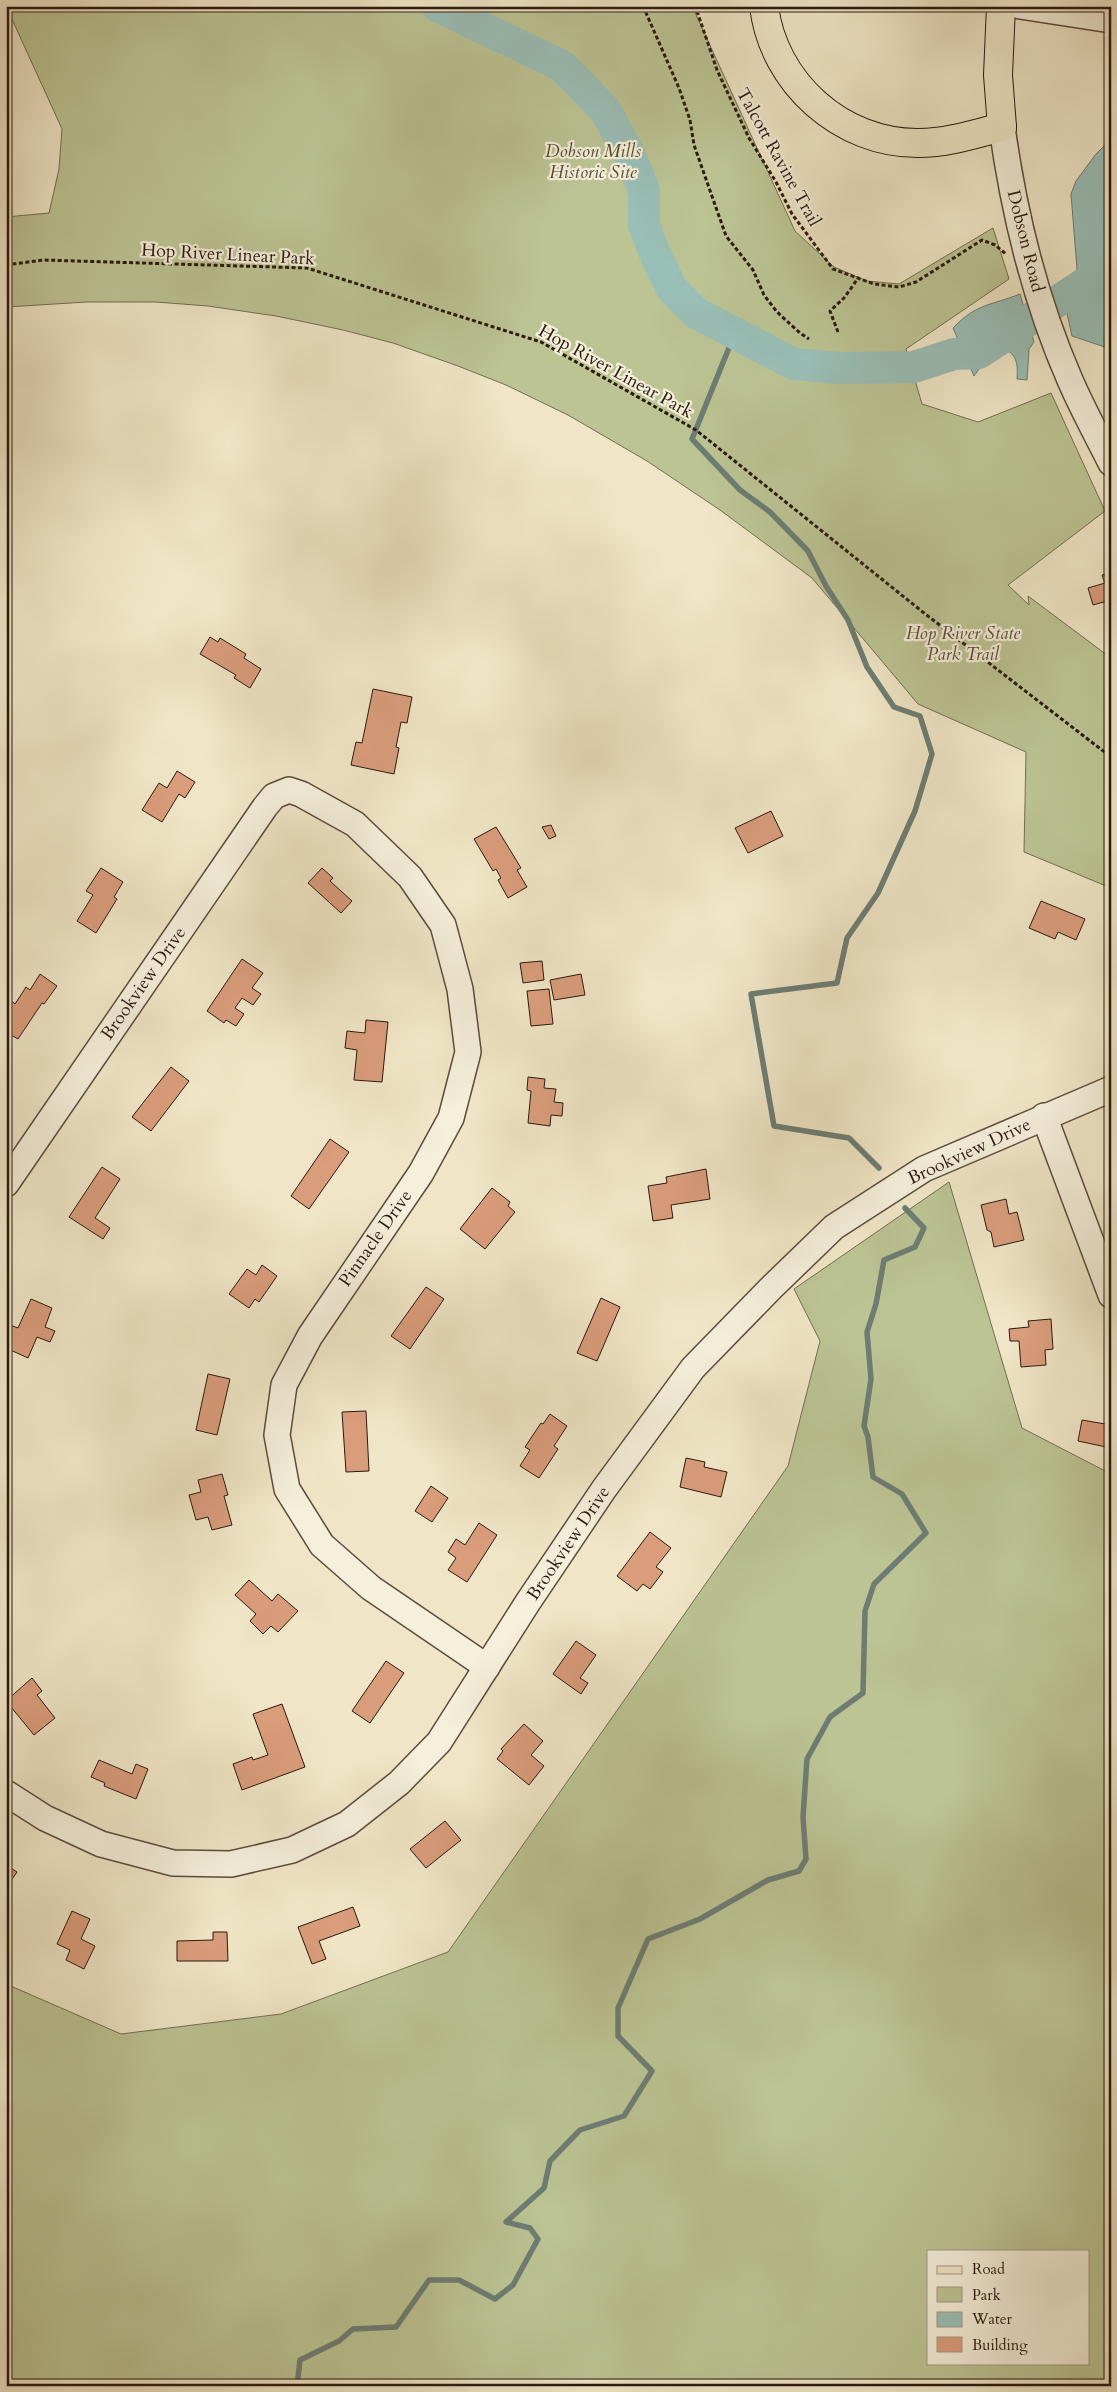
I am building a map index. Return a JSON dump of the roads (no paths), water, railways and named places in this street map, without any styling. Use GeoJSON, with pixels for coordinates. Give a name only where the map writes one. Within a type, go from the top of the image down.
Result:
{"type":"FeatureCollection","features":[{"type":"Feature","properties":{"kind":"main road"},"geometry":{"type":"LineString","coordinates":[[764,6],[771,36],[789,74],[820,108],[848,126],[881,138],[920,143],[954,138],[1002,127]]}},
{"type":"Feature","properties":{"kind":"main road","name":"Dobson Road"},"geometry":{"type":"LineString","coordinates":[[1001,6],[998,66],[1002,127]]}},
{"type":"Feature","properties":{"kind":"street"},"geometry":{"type":"LineString","coordinates":[[1020,6],[1111,20]]}},
{"type":"Feature","properties":{"kind":"street","name":"Dobson Road"},"geometry":{"type":"LineString","coordinates":[[1002,127],[1013,197],[1037,288],[1070,380],[1111,463]]}},
{"type":"Feature","properties":{"kind":"street","name":"Brookview Drive"},"geometry":{"type":"LineString","coordinates":[[6,1184],[265,807],[274,796],[288,790]]}},
{"type":"Feature","properties":{"kind":"street","name":"Pinnacle Drive"},"geometry":{"type":"LineString","coordinates":[[288,790],[314,800],[355,824],[408,874],[443,925],[460,989],[468,1052],[451,1118],[421,1173],[310,1336],[284,1384],[277,1435],[287,1489],[322,1545],[371,1588],[488,1667]]}},
{"type":"Feature","properties":{"kind":"street","name":"Brookview Drive"},"geometry":{"type":"LineString","coordinates":[[6,1793],[45,1818],[102,1844],[173,1863],[231,1864],[292,1850],[347,1824],[399,1783],[439,1742],[604,1489],[694,1368],[771,1288],[834,1227],[924,1169],[1044,1116],[1111,1089]]}},
{"type":"Feature","properties":{"kind":"street"},"geometry":{"type":"LineString","coordinates":[[1044,1116],[1111,1295]]}},
{"type":"Feature","properties":{"kind":"water"},"geometry":{"type":"Polygon","coordinates":[[[1111,139],[1111,349],[1072,336],[1062,291],[1077,269],[1071,194],[1076,181],[1096,154],[1111,139]]]}},
{"type":"Feature","properties":{"kind":"water"},"geometry":{"type":"Polygon","coordinates":[[[1020,294],[1034,342],[1029,349],[1027,380],[1017,379],[1017,363],[1015,359],[1010,352],[1000,347],[985,361],[974,376],[953,328],[977,309],[1020,294]]]}},
{"type":"Feature","properties":{"kind":"waterway"},"geometry":{"type":"LineString","coordinates":[[437,6],[562,66],[605,110],[630,156],[644,190],[644,225],[655,254],[672,289],[696,313],[794,364],[840,368],[914,367],[954,354],[979,353],[1111,266]]}},
{"type":"Feature","properties":{"kind":"waterway"},"geometry":{"type":"LineString","coordinates":[[735,333],[692,439],[740,490],[770,512],[808,551],[826,586],[848,620],[867,667],[894,707],[920,716],[932,754],[915,811],[878,893],[847,938],[837,983],[751,994],[774,1126],[849,1138],[879,1168]]}},
{"type":"Feature","properties":{"kind":"waterway"},"geometry":{"type":"LineString","coordinates":[[297,2386],[300,2360],[339,2341],[353,2329],[396,2327],[429,2280],[459,2280],[495,2299],[513,2285],[538,2239],[530,2228],[506,2222],[544,2188],[550,2161],[580,2130],[624,2116],[652,2071],[618,2036],[618,2008],[648,1939],[700,1919],[768,1880],[799,1871],[806,1859],[803,1817],[807,1759],[830,1717],[863,1693],[865,1611],[874,1584],[926,1533],[902,1494],[873,1477],[868,1437],[864,1426],[871,1379],[867,1332],[876,1304],[884,1260],[915,1247],[924,1228],[905,1208]]}},
{"type":"Feature","properties":{"kind":"park label","name":"Dobson Mills Historic Site"},"geometry":{"type":"Point","coordinates":[593,161]}},
{"type":"Feature","properties":{"kind":"park label","name":"Hop River State Park Trail"},"geometry":{"type":"Point","coordinates":[963,643]}}]}
